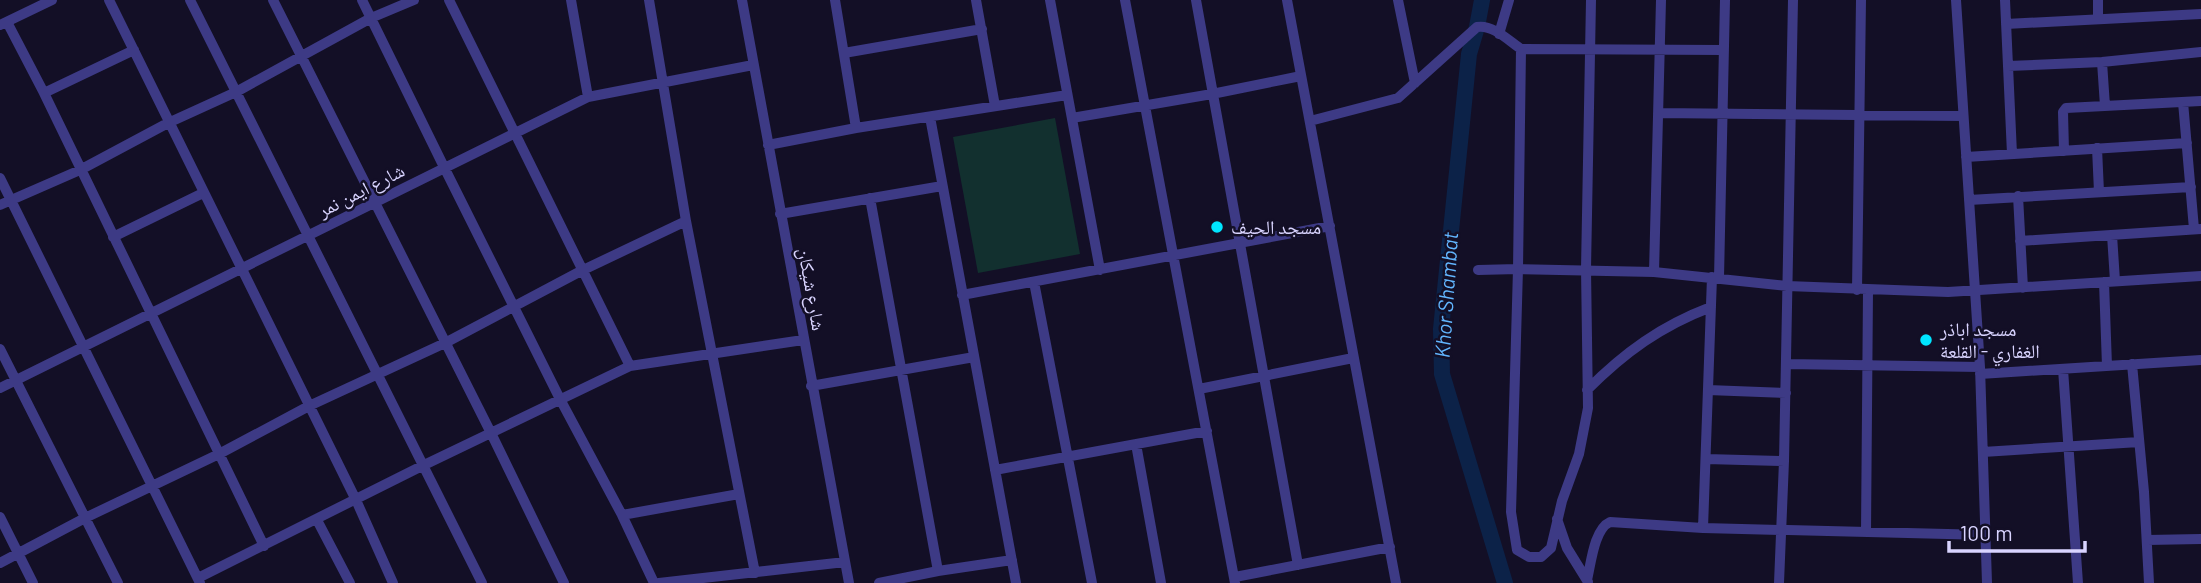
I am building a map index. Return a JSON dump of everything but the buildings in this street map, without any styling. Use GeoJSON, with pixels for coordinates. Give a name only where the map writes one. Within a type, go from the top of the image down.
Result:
{"type":"FeatureCollection","features":[{"type":"Feature","properties":{"kind":"street"},"geometry":{"type":"LineString","coordinates":[[109,0],[356,500],[393,583]]}},
{"type":"Feature","properties":{"kind":"street"},"geometry":{"type":"LineString","coordinates":[[190,0],[482,583]]}},
{"type":"Feature","properties":{"kind":"street"},"geometry":{"type":"LineString","coordinates":[[273,0],[564,583]]}},
{"type":"Feature","properties":{"kind":"street"},"geometry":{"type":"LineString","coordinates":[[362,0],[560,399],[657,583],[845,562]]}},
{"type":"Feature","properties":{"kind":"street"},"geometry":{"type":"LineString","coordinates":[[0,205],[80,170],[169,123],[236,92],[371,18],[414,0]]}},
{"type":"Feature","properties":{"kind":"street"},"geometry":{"type":"LineString","coordinates":[[449,0],[630,366]]}},
{"type":"Feature","properties":{"kind":"street"},"geometry":{"type":"LineString","coordinates":[[570,0],[588,97]]}},
{"type":"Feature","properties":{"kind":"street"},"geometry":{"type":"LineString","coordinates":[[649,0],[686,221],[755,573]]}},
{"type":"Feature","properties":{"kind":"street","name":"شارع شيكان"},"geometry":{"type":"LineString","coordinates":[[741,0],[849,583]]}},
{"type":"Feature","properties":{"kind":"street"},"geometry":{"type":"LineString","coordinates":[[835,0],[856,128]]}},
{"type":"Feature","properties":{"kind":"street"},"geometry":{"type":"LineString","coordinates":[[976,0],[995,106]]}},
{"type":"Feature","properties":{"kind":"street"},"geometry":{"type":"LineString","coordinates":[[1050,0],[1100,270]]}},
{"type":"Feature","properties":{"kind":"street"},"geometry":{"type":"LineString","coordinates":[[1125,0],[1235,580],[1390,547]]}},
{"type":"Feature","properties":{"kind":"street"},"geometry":{"type":"LineString","coordinates":[[1196,0],[1298,565]]}},
{"type":"Feature","properties":{"kind":"street"},"geometry":{"type":"LineString","coordinates":[[1287,0],[1396,583]]}},
{"type":"Feature","properties":{"kind":"street"},"geometry":{"type":"LineString","coordinates":[[1398,0],[1415,83]]}},
{"type":"Feature","properties":{"kind":"street"},"geometry":{"type":"LineString","coordinates":[[1499,34],[1509,0]]}},
{"type":"Feature","properties":{"kind":"street"},"geometry":{"type":"LineString","coordinates":[[1521,49],[1511,512],[1517,550],[1529,557],[1541,557],[1551,548],[1557,519],[1585,430],[1588,408],[1586,270],[1591,0]]}},
{"type":"Feature","properties":{"kind":"street"},"geometry":{"type":"LineString","coordinates":[[1654,272],[1661,0]]}},
{"type":"Feature","properties":{"kind":"street"},"geometry":{"type":"LineString","coordinates":[[1703,528],[1711,307],[1715,277],[1723,113],[1725,0]]}},
{"type":"Feature","properties":{"kind":"street"},"geometry":{"type":"LineString","coordinates":[[1779,583],[1783,530],[1793,0]]}},
{"type":"Feature","properties":{"kind":"street"},"geometry":{"type":"LineString","coordinates":[[1861,0],[1859,115],[1862,290],[1867,366],[1866,532]]}},
{"type":"Feature","properties":{"kind":"street"},"geometry":{"type":"LineString","coordinates":[[1956,0],[1976,291],[1987,583]]}},
{"type":"Feature","properties":{"kind":"street"},"geometry":{"type":"LineString","coordinates":[[2005,0],[2012,154]]}},
{"type":"Feature","properties":{"kind":"street"},"geometry":{"type":"LineString","coordinates":[[2098,0],[2098,19]]}},
{"type":"Feature","properties":{"kind":"street"},"geometry":{"type":"LineString","coordinates":[[49,1],[3,24],[44,93],[264,546]]}},
{"type":"Feature","properties":{"kind":"street"},"geometry":{"type":"LineString","coordinates":[[2007,24],[2201,14]]}},
{"type":"Feature","properties":{"kind":"street"},"geometry":{"type":"LineString","coordinates":[[1310,121],[1398,98],[1477,27],[1483,26],[1521,49],[1724,50]]}},
{"type":"Feature","properties":{"kind":"street"},"geometry":{"type":"LineString","coordinates":[[844,53],[982,29]]}},
{"type":"Feature","properties":{"kind":"street"},"geometry":{"type":"LineString","coordinates":[[44,93],[134,50]]}},
{"type":"Feature","properties":{"kind":"street"},"geometry":{"type":"LineString","coordinates":[[2008,66],[2102,62],[2201,52]]}},
{"type":"Feature","properties":{"kind":"street"},"geometry":{"type":"LineString","coordinates":[[2102,62],[2105,106]]}},
{"type":"Feature","properties":{"kind":"street","name":"شارع ايمن نمر"},"geometry":{"type":"LineString","coordinates":[[0,388],[588,97],[753,65]]}},
{"type":"Feature","properties":{"kind":"street"},"geometry":{"type":"LineString","coordinates":[[1072,118],[1301,76]]}},
{"type":"Feature","properties":{"kind":"street"},"geometry":{"type":"LineString","coordinates":[[768,145],[856,128],[1067,95]]}},
{"type":"Feature","properties":{"kind":"street"},"geometry":{"type":"LineString","coordinates":[[2064,151],[2064,110],[2069,107],[2201,101]]}},
{"type":"Feature","properties":{"kind":"street"},"geometry":{"type":"LineString","coordinates":[[2020,241],[2197,229],[2183,102]]}},
{"type":"Feature","properties":{"kind":"street"},"geometry":{"type":"LineString","coordinates":[[1658,113],[1963,116]]}},
{"type":"Feature","properties":{"kind":"street"},"geometry":{"type":"LineString","coordinates":[[930,117],[1016,583]]}},
{"type":"Feature","properties":{"kind":"street"},"geometry":{"type":"LineString","coordinates":[[1966,157],[2187,144]]}},
{"type":"Feature","properties":{"kind":"street"},"geometry":{"type":"LineString","coordinates":[[2097,148],[2099,192]]}},
{"type":"Feature","properties":{"kind":"street"},"geometry":{"type":"LineString","coordinates":[[0,178],[199,581],[422,466],[630,366],[803,340]]}},
{"type":"Feature","properties":{"kind":"street"},"geometry":{"type":"LineString","coordinates":[[780,214],[942,186]]}},
{"type":"Feature","properties":{"kind":"street"},"geometry":{"type":"LineString","coordinates":[[1969,200],[2191,187]]}},
{"type":"Feature","properties":{"kind":"street"},"geometry":{"type":"LineString","coordinates":[[113,237],[203,193]]}},
{"type":"Feature","properties":{"kind":"street"},"geometry":{"type":"LineString","coordinates":[[2018,196],[2023,288]]}},
{"type":"Feature","properties":{"kind":"street"},"geometry":{"type":"LineString","coordinates":[[870,198],[938,571]]}},
{"type":"Feature","properties":{"kind":"street"},"geometry":{"type":"LineString","coordinates":[[0,563],[309,406],[445,343],[581,271],[686,221]]}},
{"type":"Feature","properties":{"kind":"street"},"geometry":{"type":"LineString","coordinates":[[962,295],[1330,226]]}},
{"type":"Feature","properties":{"kind":"street"},"geometry":{"type":"LineString","coordinates":[[2107,366],[2112,235]]}},
{"type":"Feature","properties":{"kind":"street"},"geometry":{"type":"LineString","coordinates":[[1478,270],[1654,272],[1787,286],[1976,291],[2201,276]]}},
{"type":"Feature","properties":{"kind":"street"},"geometry":{"type":"LineString","coordinates":[[1034,282],[1092,583]]}},
{"type":"Feature","properties":{"kind":"street"},"geometry":{"type":"LineString","coordinates":[[1587,390],[1634,347],[1681,318],[1711,307]]}},
{"type":"Feature","properties":{"kind":"street"},"geometry":{"type":"LineString","coordinates":[[0,349],[118,583]]}},
{"type":"Feature","properties":{"kind":"street"},"geometry":{"type":"LineString","coordinates":[[811,386],[974,357]]}},
{"type":"Feature","properties":{"kind":"street"},"geometry":{"type":"LineString","coordinates":[[1199,389],[1353,358]]}},
{"type":"Feature","properties":{"kind":"street"},"geometry":{"type":"LineString","coordinates":[[1786,364],[1980,371],[2063,369],[2201,360]]}},
{"type":"Feature","properties":{"kind":"street"},"geometry":{"type":"LineString","coordinates":[[2132,364],[2149,583]]}},
{"type":"Feature","properties":{"kind":"street"},"geometry":{"type":"LineString","coordinates":[[2063,369],[2078,583]]}},
{"type":"Feature","properties":{"kind":"street"},"geometry":{"type":"LineString","coordinates":[[1708,390],[1786,393]]}},
{"type":"Feature","properties":{"kind":"street"},"geometry":{"type":"LineString","coordinates":[[995,470],[1207,431]]}},
{"type":"Feature","properties":{"kind":"street"},"geometry":{"type":"LineString","coordinates":[[1983,452],[2139,442]]}},
{"type":"Feature","properties":{"kind":"street"},"geometry":{"type":"LineString","coordinates":[[1136,444],[1161,583]]}},
{"type":"Feature","properties":{"kind":"street"},"geometry":{"type":"LineString","coordinates":[[1706,459],[1784,461]]}},
{"type":"Feature","properties":{"kind":"street"},"geometry":{"type":"LineString","coordinates":[[622,515],[739,494]]}},
{"type":"Feature","properties":{"kind":"street"},"geometry":{"type":"LineString","coordinates":[[0,517],[33,583]]}},
{"type":"Feature","properties":{"kind":"street"},"geometry":{"type":"LineString","coordinates":[[1557,519],[1567,548],[1588,582]]}},
{"type":"Feature","properties":{"kind":"street"},"geometry":{"type":"LineString","coordinates":[[317,520],[350,583]]}},
{"type":"Feature","properties":{"kind":"street"},"geometry":{"type":"LineString","coordinates":[[1588,582],[1599,533],[1604,525],[1610,522],[1703,528],[1987,535]]}},
{"type":"Feature","properties":{"kind":"street"},"geometry":{"type":"LineString","coordinates":[[2147,540],[2201,539]]}},
{"type":"Feature","properties":{"kind":"street"},"geometry":{"type":"LineString","coordinates":[[879,583],[1012,560]]}},
{"type":"Feature","properties":{"kind":"green space"},"geometry":{"type":"Polygon","coordinates":[[[1055,118],[1080,254],[978,273],[953,137],[1055,118]]]}},
{"type":"Feature","properties":{"kind":"waterway","name":"Khor Shambat"},"geometry":{"type":"LineString","coordinates":[[1482,0],[1469,54],[1441,329],[1442,374],[1505,583]]}},
{"type":"Feature","properties":{"kind":"place","name":"مسجد الحيف"},"geometry":{"type":"Point","coordinates":[1217,227]}},
{"type":"Feature","properties":{"kind":"place","name":"مسجد اباذر الغفاري - القلعة"},"geometry":{"type":"Point","coordinates":[1926,340]}}]}
